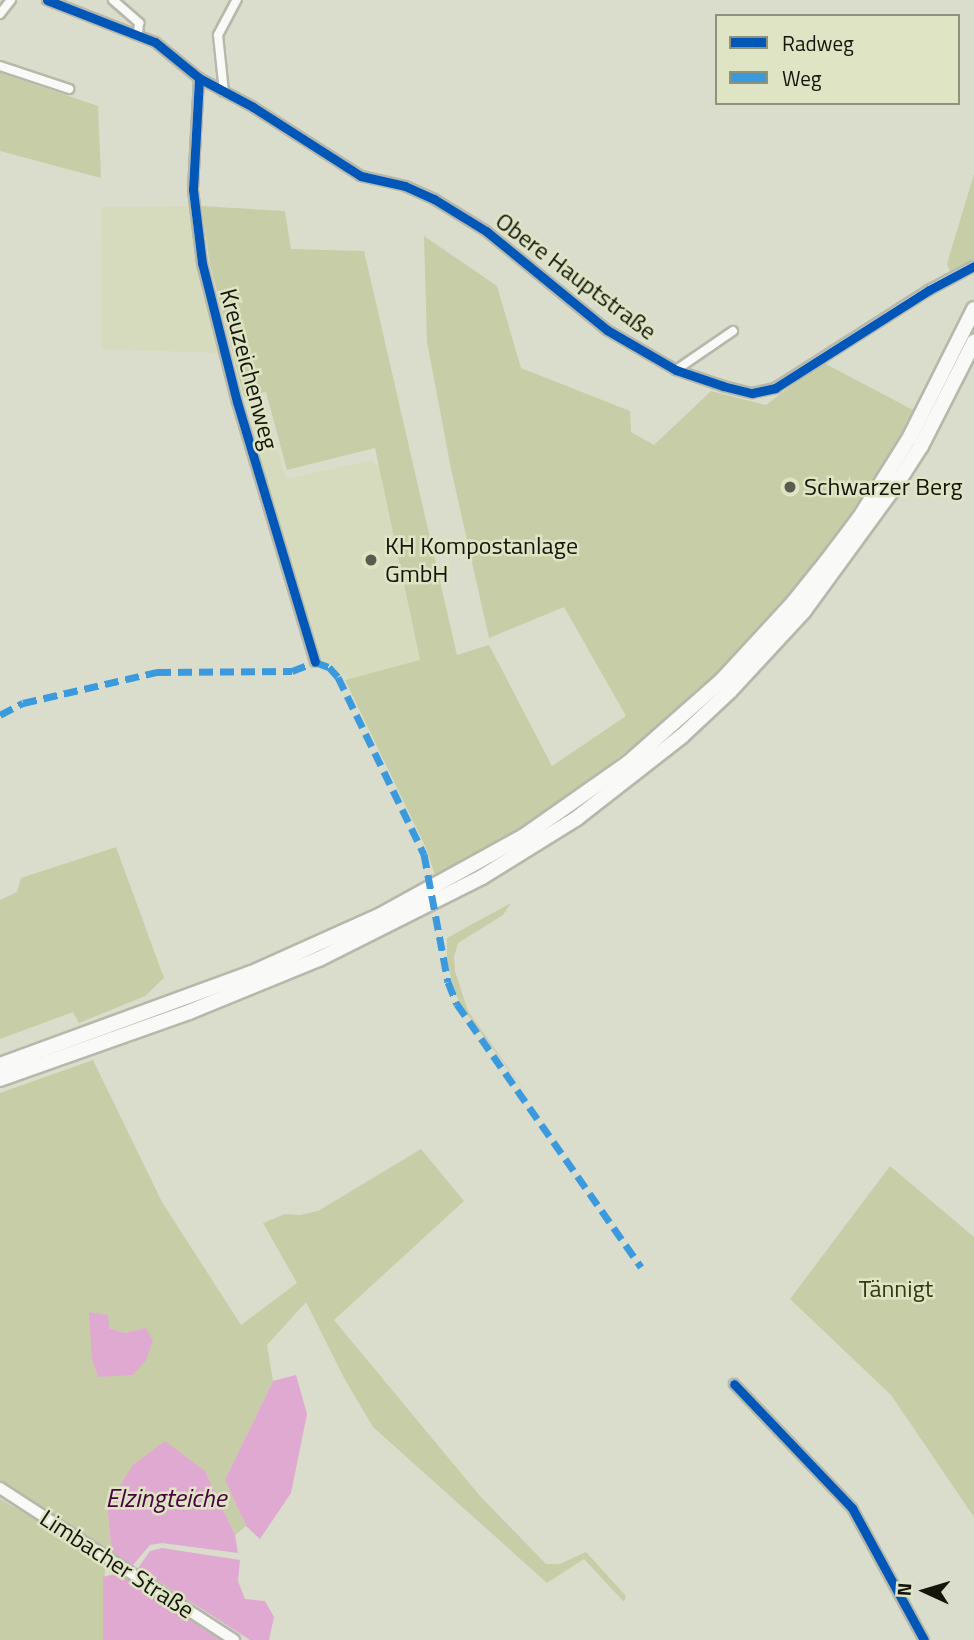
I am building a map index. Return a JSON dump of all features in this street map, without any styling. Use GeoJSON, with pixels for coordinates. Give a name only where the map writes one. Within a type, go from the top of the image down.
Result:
{"type":"FeatureCollection","features":[{"type":"Feature","properties":{"kind":"highway"},"geometry":{"type":"LineString","coordinates":[[0,1065],[241,978],[381,915],[524,836],[628,763],[722,680],[793,603],[826,562],[860,517],[910,437],[974,309]]}},
{"type":"Feature","properties":{"kind":"highway"},"geometry":{"type":"LineString","coordinates":[[0,1079],[189,1012],[383,929],[529,849],[632,777],[730,691],[786,632],[837,570],[921,446],[974,342]]}},
{"type":"Feature","properties":{"kind":"main road","name":"Limbacher Straße"},"geometry":{"type":"LineString","coordinates":[[0,1488],[234,1640]]}},
{"type":"Feature","properties":{"kind":"street"},"geometry":{"type":"LineString","coordinates":[[0,14],[11,0]]}},
{"type":"Feature","properties":{"kind":"street","name":"Obere Hauptstraße"},"geometry":{"type":"LineString","coordinates":[[47,0],[138,34],[161,46],[199,78],[277,121],[361,176],[405,186],[452,210],[511,251],[607,330],[676,370],[743,391],[769,390],[929,290],[972,267]]}},
{"type":"Feature","properties":{"kind":"street","name":"Obere Hauptstraße"},"geometry":{"type":"LineString","coordinates":[[113,0],[139,23],[138,34]]}},
{"type":"Feature","properties":{"kind":"street"},"geometry":{"type":"LineString","coordinates":[[224,92],[218,35],[237,0]]}},
{"type":"Feature","properties":{"kind":"street"},"geometry":{"type":"LineString","coordinates":[[0,66],[69,89]]}},
{"type":"Feature","properties":{"kind":"street","name":"Kreuzeichenweg"},"geometry":{"type":"LineString","coordinates":[[199,78],[193,190],[202,263],[237,402],[314,662]]}},
{"type":"Feature","properties":{"kind":"street"},"geometry":{"type":"LineString","coordinates":[[676,370],[733,331]]}},
{"type":"Feature","properties":{"kind":"street"},"geometry":{"type":"LineString","coordinates":[[734,1384],[852,1508],[924,1640]]}},
{"type":"Feature","properties":{"kind":"shaded area"},"geometry":{"type":"Polygon","coordinates":[[[191,206],[198,264],[219,353],[102,349],[101,207],[191,206]]]}},
{"type":"Feature","properties":{"kind":"shaded area"},"geometry":{"type":"Polygon","coordinates":[[[268,419],[286,479],[372,460],[379,467],[420,661],[349,679],[347,674],[342,677],[317,657],[250,425],[268,419]]]}},
{"type":"Feature","properties":{"kind":"green space"},"geometry":{"type":"Polygon","coordinates":[[[0,73],[98,106],[101,178],[0,151],[0,73]]]}},
{"type":"Feature","properties":{"kind":"green space"},"geometry":{"type":"Polygon","coordinates":[[[974,174],[974,259],[950,272],[947,264],[974,174]]]}},
{"type":"Feature","properties":{"kind":"green space"},"geometry":{"type":"Polygon","coordinates":[[[201,206],[285,211],[291,249],[364,251],[457,655],[489,645],[552,766],[626,716],[564,607],[489,638],[451,469],[427,342],[424,236],[497,286],[521,368],[630,411],[631,432],[654,445],[711,391],[766,405],[822,362],[915,411],[849,517],[813,566],[750,640],[673,715],[559,803],[499,841],[435,875],[426,848],[345,680],[420,660],[375,448],[287,470],[266,392],[244,397],[210,265],[201,206]]]}},
{"type":"Feature","properties":{"kind":"green space"},"geometry":{"type":"Polygon","coordinates":[[[116,847],[164,978],[145,996],[79,1023],[73,1012],[0,1039],[0,900],[17,892],[21,878],[116,847]]]}},
{"type":"Feature","properties":{"kind":"green space"},"geometry":{"type":"Polygon","coordinates":[[[511,903],[503,915],[458,943],[454,957],[455,971],[468,1011],[529,1097],[464,1010],[454,991],[447,960],[447,938],[511,903]]]}},
{"type":"Feature","properties":{"kind":"green space"},"geometry":{"type":"Polygon","coordinates":[[[93,1060],[162,1202],[241,1325],[297,1283],[263,1223],[285,1214],[300,1215],[318,1211],[421,1149],[464,1201],[334,1320],[480,1496],[546,1564],[560,1564],[586,1552],[626,1596],[624,1602],[584,1559],[547,1583],[373,1427],[344,1378],[306,1302],[267,1345],[273,1381],[225,1480],[246,1526],[235,1535],[205,1471],[107,1506],[112,1554],[0,1480],[0,1093],[93,1060]],[[109,1328],[92,1359],[146,1328],[125,1333],[109,1328]]]}},
{"type":"Feature","properties":{"kind":"green space","name":"Tännigt"},"geometry":{"type":"Polygon","coordinates":[[[890,1166],[974,1237],[974,1517],[891,1395],[790,1299],[890,1166]]]}},
{"type":"Feature","properties":{"kind":"green space"},"geometry":{"type":"Polygon","coordinates":[[[0,1499],[70,1539],[88,1557],[105,1567],[103,1640],[0,1640],[0,1499]]]}},
{"type":"Feature","properties":{"kind":"water"},"geometry":{"type":"Polygon","coordinates":[[[89,1312],[108,1315],[109,1328],[125,1333],[146,1328],[153,1341],[146,1360],[133,1375],[98,1377],[92,1359],[89,1312]]]}},
{"type":"Feature","properties":{"kind":"water","name":"Elzingteiche"},"geometry":{"type":"Polygon","coordinates":[[[296,1375],[307,1414],[291,1493],[260,1539],[246,1526],[225,1480],[273,1381],[296,1375]]]}},
{"type":"Feature","properties":{"kind":"water","name":"Elzingteiche"},"geometry":{"type":"Polygon","coordinates":[[[165,1441],[205,1471],[235,1535],[238,1553],[162,1543],[150,1545],[133,1565],[112,1553],[107,1506],[133,1465],[165,1441]]]}},
{"type":"Feature","properties":{"kind":"water","name":"Elzingteiche"},"geometry":{"type":"Polygon","coordinates":[[[162,1548],[240,1560],[238,1581],[245,1599],[265,1601],[274,1617],[269,1640],[250,1640],[138,1568],[150,1551],[162,1548]]]}},
{"type":"Feature","properties":{"kind":"water","name":"Elzingteiche"},"geometry":{"type":"Polygon","coordinates":[[[118,1573],[220,1640],[103,1640],[103,1577],[118,1573]]]}},
{"type":"Feature","properties":{"kind":"marked path"},"geometry":{"type":"LineString","coordinates":[[0,715],[23,703],[157,672],[292,671],[315,662],[329,667],[338,677],[424,854],[448,982],[457,1004],[641,1267]]}},
{"type":"Feature","properties":{"kind":"cycle path"},"geometry":{"type":"LineString","coordinates":[[47,0],[155,42],[199,78],[253,107],[361,176],[405,186],[434,199],[486,231],[607,330],[676,370],[723,386],[752,393],[775,388],[929,290],[974,266]]}},
{"type":"Feature","properties":{"kind":"cycle path"},"geometry":{"type":"LineString","coordinates":[[199,78],[193,190],[202,263],[237,402],[315,662]]}},
{"type":"Feature","properties":{"kind":"cycle path"},"geometry":{"type":"LineString","coordinates":[[734,1384],[852,1508],[924,1640]]}},
{"type":"Feature","properties":{"kind":"place","name":"Schwarzer Berg"},"geometry":{"type":"Point","coordinates":[790,487]}},
{"type":"Feature","properties":{"kind":"place","name":"KH Kompostanlage GmbH"},"geometry":{"type":"Point","coordinates":[371,560]}}]}
